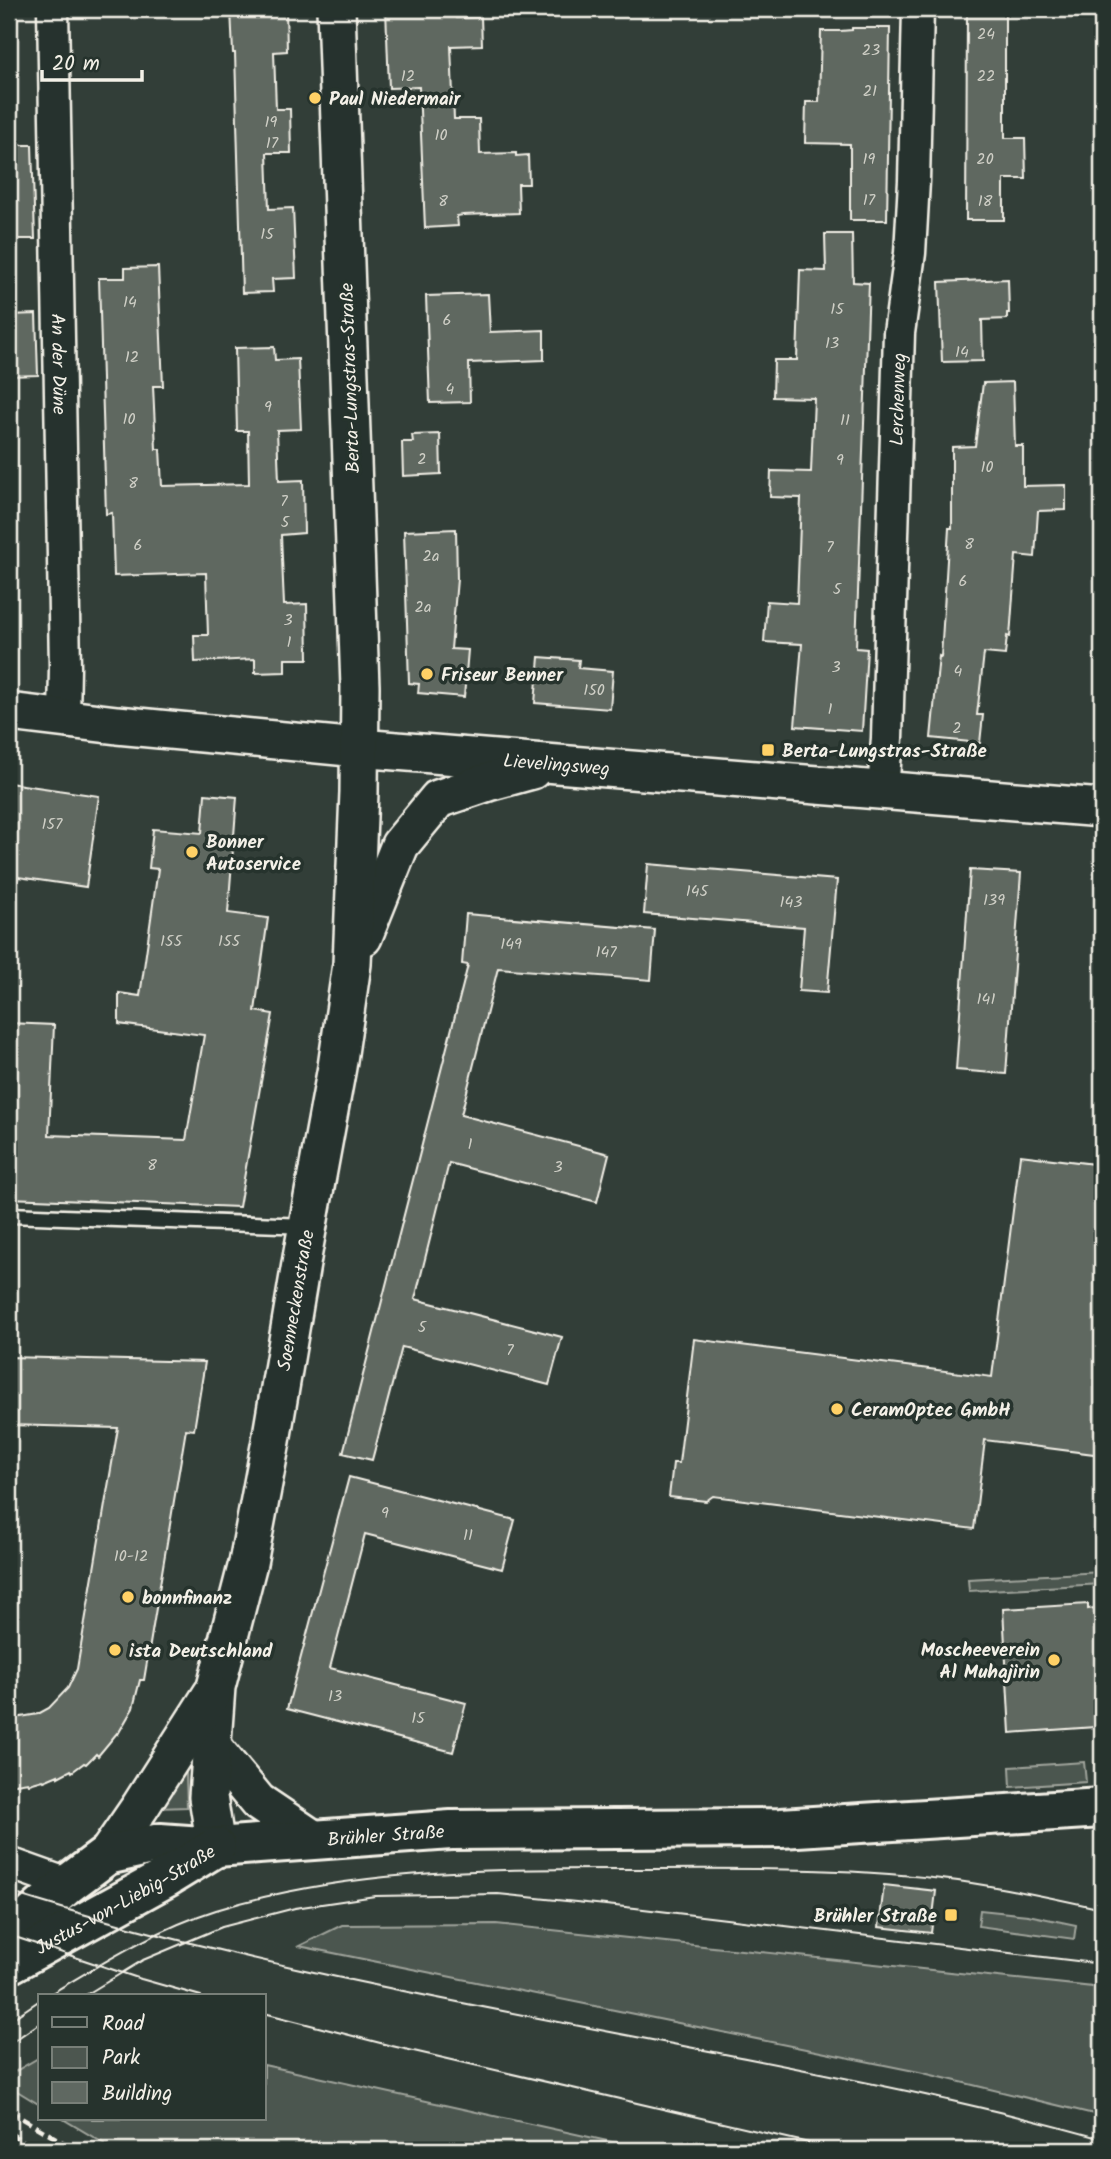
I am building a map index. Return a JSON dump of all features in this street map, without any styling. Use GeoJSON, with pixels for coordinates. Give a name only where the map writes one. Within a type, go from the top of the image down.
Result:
{"type":"FeatureCollection","features":[{"type":"Feature","properties":{"kind":"main road","name":"Brühler Straße"},"geometry":{"type":"LineString","coordinates":[[216,1847],[452,1830],[781,1828],[1102,1808]]}},
{"type":"Feature","properties":{"kind":"main road","name":"Justus-von-Liebig-Straße"},"geometry":{"type":"LineString","coordinates":[[9,1936],[68,1884],[107,1855],[160,1843],[216,1847]]}},
{"type":"Feature","properties":{"kind":"main road","name":"Justus-von-Liebig-Straße"},"geometry":{"type":"LineString","coordinates":[[9,1964],[216,1847]]}},
{"type":"Feature","properties":{"kind":"street","name":"An der Düne"},"geometry":{"type":"LineString","coordinates":[[53,9],[64,719]]}},
{"type":"Feature","properties":{"kind":"street","name":"Berta-Lungstras-Straße"},"geometry":{"type":"LineString","coordinates":[[336,9],[360,687],[359,748]]}},
{"type":"Feature","properties":{"kind":"street","name":"Lerchenweg"},"geometry":{"type":"LineString","coordinates":[[883,790],[887,738],[899,333],[910,253],[918,9]]}},
{"type":"Feature","properties":{"kind":"street","name":"Lievelingsweg"},"geometry":{"type":"LineString","coordinates":[[9,712],[359,748],[1102,808]]}},
{"type":"Feature","properties":{"kind":"street","name":"Soenneckenstraße"},"geometry":{"type":"LineString","coordinates":[[216,1847],[208,1797],[216,1688],[248,1563],[337,1067],[352,964],[359,748]]}},
{"type":"Feature","properties":{"kind":"street"},"geometry":{"type":"LineString","coordinates":[[352,964],[400,845],[438,799],[555,764]]}},
{"type":"Feature","properties":{"kind":"street"},"geometry":{"type":"LineString","coordinates":[[107,1855],[216,1688]]}},
{"type":"Feature","properties":{"kind":"street"},"geometry":{"type":"LineString","coordinates":[[211,1745],[258,1802],[313,1839]]}},
{"type":"Feature","properties":{"kind":"street"},"geometry":{"type":"LineString","coordinates":[[9,1863],[68,1884]]}},
{"type":"Feature","properties":{"kind":"lane"},"geometry":{"type":"LineString","coordinates":[[9,1215],[308,1226]]}},
{"type":"Feature","properties":{"kind":"green space"},"geometry":{"type":"Polygon","coordinates":[[[1102,1572],[1102,1584],[969,1591],[968,1579],[1102,1572]]]}},
{"type":"Feature","properties":{"kind":"green space"},"geometry":{"type":"Polygon","coordinates":[[[1084,1762],[1086,1782],[1011,1787],[1010,1767],[1084,1762]]]}},
{"type":"Feature","properties":{"kind":"green space"},"geometry":{"type":"Polygon","coordinates":[[[184,1770],[187,1807],[159,1808],[184,1770]]]}},
{"type":"Feature","properties":{"kind":"green space"},"geometry":{"type":"Polygon","coordinates":[[[980,1910],[1028,1915],[1076,1925],[1074,1939],[978,1926],[980,1910]]]}},
{"type":"Feature","properties":{"kind":"green space"},"geometry":{"type":"Polygon","coordinates":[[[496,1924],[1102,1988],[1102,2116],[919,2072],[299,1946],[342,1925],[496,1924]]]}},
{"type":"Feature","properties":{"kind":"green space"},"geometry":{"type":"Polygon","coordinates":[[[38,2058],[38,2104],[9,2086],[9,2075],[38,2058]]]}},
{"type":"Feature","properties":{"kind":"green space"},"geometry":{"type":"Polygon","coordinates":[[[266,2065],[648,2150],[115,2150],[65,2120],[266,2120],[266,2065]]]}},
{"type":"Feature","properties":{"kind":"building"},"geometry":{"type":"Polygon","coordinates":[[[231,9],[286,9],[287,51],[274,52],[276,109],[290,109],[291,153],[267,153],[269,209],[293,208],[296,278],[272,279],[273,292],[242,293],[235,53],[231,9]]]}},
{"type":"Feature","properties":{"kind":"building"},"geometry":{"type":"Polygon","coordinates":[[[386,9],[455,9],[456,18],[481,17],[482,45],[451,46],[454,119],[479,119],[480,154],[528,155],[529,184],[518,184],[519,213],[463,215],[457,216],[458,226],[425,228],[419,87],[389,88],[386,9]]]}},
{"type":"Feature","properties":{"kind":"building"},"geometry":{"type":"Polygon","coordinates":[[[967,12],[1005,12],[1005,138],[1025,138],[1026,179],[1004,179],[1004,220],[966,220],[967,12]]]}},
{"type":"Feature","properties":{"kind":"building"},"geometry":{"type":"Polygon","coordinates":[[[890,28],[887,220],[850,220],[850,144],[805,143],[806,102],[819,102],[821,31],[890,28]]]}},
{"type":"Feature","properties":{"kind":"building"},"geometry":{"type":"Polygon","coordinates":[[[9,145],[32,145],[35,239],[9,239],[9,145]]]}},
{"type":"Feature","properties":{"kind":"building"},"geometry":{"type":"Polygon","coordinates":[[[825,234],[852,234],[853,282],[869,283],[856,648],[867,649],[862,731],[795,726],[802,644],[764,642],[767,601],[797,603],[801,498],[770,497],[771,471],[811,472],[814,398],[773,397],[774,360],[797,360],[800,270],[826,271],[825,234]]]}},
{"type":"Feature","properties":{"kind":"building"},"geometry":{"type":"Polygon","coordinates":[[[158,267],[163,386],[153,386],[156,449],[160,449],[162,486],[249,484],[248,431],[237,431],[235,348],[274,347],[275,360],[298,359],[301,429],[277,430],[279,481],[303,480],[304,533],[281,535],[284,605],[307,604],[308,659],[285,659],[285,672],[255,673],[255,659],[195,662],[194,635],[208,635],[206,573],[114,576],[112,513],[106,514],[99,278],[125,278],[125,268],[158,267]]]}},
{"type":"Feature","properties":{"kind":"building"},"geometry":{"type":"Polygon","coordinates":[[[1008,279],[1007,319],[982,320],[983,361],[942,362],[939,282],[1008,279]]]}},
{"type":"Feature","properties":{"kind":"building"},"geometry":{"type":"Polygon","coordinates":[[[488,294],[490,332],[544,330],[544,360],[469,363],[470,402],[430,403],[426,296],[488,294]]]}},
{"type":"Feature","properties":{"kind":"building"},"geometry":{"type":"Polygon","coordinates":[[[36,314],[38,375],[9,376],[9,315],[36,314]]]}},
{"type":"Feature","properties":{"kind":"building"},"geometry":{"type":"Polygon","coordinates":[[[1013,382],[1015,446],[1023,446],[1023,486],[1066,485],[1066,510],[1038,511],[1035,557],[1016,555],[1010,637],[1007,636],[1005,655],[984,653],[977,715],[983,715],[980,743],[931,738],[939,656],[941,657],[949,528],[952,528],[952,447],[975,446],[983,383],[1013,382]]]}},
{"type":"Feature","properties":{"kind":"building"},"geometry":{"type":"Polygon","coordinates":[[[440,434],[441,474],[403,476],[402,442],[413,442],[412,435],[440,434]]]}},
{"type":"Feature","properties":{"kind":"building"},"geometry":{"type":"Polygon","coordinates":[[[456,529],[457,579],[451,649],[468,650],[464,697],[418,693],[419,684],[409,683],[404,531],[456,529]]]}},
{"type":"Feature","properties":{"kind":"building"},"geometry":{"type":"Polygon","coordinates":[[[539,657],[579,660],[578,668],[613,671],[610,709],[535,703],[539,657]]]}},
{"type":"Feature","properties":{"kind":"building"},"geometry":{"type":"Polygon","coordinates":[[[9,783],[99,796],[86,887],[11,876],[15,850],[9,849],[9,783]]]}},
{"type":"Feature","properties":{"kind":"building"},"geometry":{"type":"Polygon","coordinates":[[[205,794],[237,797],[228,913],[268,918],[255,1011],[273,1014],[239,1207],[9,1198],[9,1023],[54,1025],[49,1135],[186,1140],[204,1035],[119,1024],[119,993],[140,996],[158,869],[149,868],[153,829],[202,833],[205,794]]]}},
{"type":"Feature","properties":{"kind":"building"},"geometry":{"type":"Polygon","coordinates":[[[648,864],[837,880],[827,993],[799,991],[804,927],[644,914],[648,864]]]}},
{"type":"Feature","properties":{"kind":"building"},"geometry":{"type":"Polygon","coordinates":[[[970,870],[1021,873],[1006,1074],[956,1070],[970,870]]]}},
{"type":"Feature","properties":{"kind":"building"},"geometry":{"type":"Polygon","coordinates":[[[466,914],[655,930],[651,980],[498,968],[461,1115],[609,1154],[597,1202],[449,1163],[415,1299],[562,1337],[549,1385],[402,1347],[372,1460],[343,1453],[468,965],[462,964],[466,914]]]}},
{"type":"Feature","properties":{"kind":"building","name":"CeramOptec GmbH"},"geometry":{"type":"Polygon","coordinates":[[[1020,1155],[1102,1165],[1102,1455],[985,1440],[974,1529],[713,1496],[706,1501],[669,1497],[673,1463],[679,1463],[694,1339],[992,1377],[1020,1155]]]}},
{"type":"Feature","properties":{"kind":"building"},"geometry":{"type":"Polygon","coordinates":[[[9,1357],[205,1362],[194,1430],[186,1429],[144,1680],[140,1680],[133,1708],[118,1734],[98,1756],[96,1754],[86,1764],[72,1772],[71,1770],[44,1781],[9,1785],[9,1719],[38,1714],[49,1708],[68,1688],[77,1669],[118,1428],[9,1425],[9,1357]]]}},
{"type":"Feature","properties":{"kind":"building"},"geometry":{"type":"Polygon","coordinates":[[[349,1477],[515,1520],[502,1569],[365,1534],[330,1668],[466,1703],[453,1752],[287,1709],[349,1477]]]}},
{"type":"Feature","properties":{"kind":"building","name":"Moscheeverein Al Muhajirin"},"geometry":{"type":"Polygon","coordinates":[[[1088,1604],[1088,1609],[1102,1607],[1102,1712],[1094,1713],[1095,1727],[1010,1733],[1003,1609],[1088,1604]]]}},
{"type":"Feature","properties":{"kind":"building"},"geometry":{"type":"Polygon","coordinates":[[[884,1885],[936,1891],[931,1933],[879,1927],[884,1885]]]}},
{"type":"Feature","properties":{"kind":"tram line"},"geometry":{"type":"LineString","coordinates":[[50,1994],[150,1937],[194,1918],[265,1897],[364,1879],[464,1871],[565,1869],[830,1871],[958,1881],[1102,1909]]}},
{"type":"Feature","properties":{"kind":"tram line"},"geometry":{"type":"LineString","coordinates":[[9,1892],[99,1919],[280,1965],[967,2104],[1102,2139]]}},
{"type":"Feature","properties":{"kind":"tram line"},"geometry":{"type":"LineString","coordinates":[[87,1994],[143,1960],[222,1927],[295,1908],[375,1896],[498,1894],[1102,1964]]}},
{"type":"Feature","properties":{"kind":"tram line"},"geometry":{"type":"LineString","coordinates":[[9,1935],[194,1994]]}},
{"type":"Feature","properties":{"kind":"tram line"},"geometry":{"type":"LineString","coordinates":[[9,2021],[38,2001]]}},
{"type":"Feature","properties":{"kind":"tram line"},"geometry":{"type":"LineString","coordinates":[[266,2014],[392,2046],[839,2150]]}},
{"type":"Feature","properties":{"kind":"tram line"},"geometry":{"type":"LineString","coordinates":[[9,2044],[38,2024]]}},
{"type":"Feature","properties":{"kind":"railway"},"geometry":{"type":"LineString","coordinates":[[9,2111],[76,2150]]}},
{"type":"Feature","properties":{"kind":"railway"},"geometry":{"type":"LineString","coordinates":[[9,2133],[38,2150]]}},
{"type":"Feature","properties":{"kind":"place","name":"Paul Niedermair"},"geometry":{"type":"Point","coordinates":[315,98]}},
{"type":"Feature","properties":{"kind":"place","name":"Friseur Benner"},"geometry":{"type":"Point","coordinates":[427,674]}},
{"type":"Feature","properties":{"kind":"place","name":"Berta-Lungstras-Straße"},"geometry":{"type":"Point","coordinates":[768,750]}},
{"type":"Feature","properties":{"kind":"place","name":"Bonner Autoservice"},"geometry":{"type":"Point","coordinates":[192,852]}},
{"type":"Feature","properties":{"kind":"place","name":"CeramOptec GmbH"},"geometry":{"type":"Point","coordinates":[837,1409]}},
{"type":"Feature","properties":{"kind":"place","name":"bonnfinanz"},"geometry":{"type":"Point","coordinates":[128,1597]}},
{"type":"Feature","properties":{"kind":"place","name":"ista Deutschland"},"geometry":{"type":"Point","coordinates":[115,1650]}},
{"type":"Feature","properties":{"kind":"place","name":"Moscheeverein Al Muhajirin"},"geometry":{"type":"Point","coordinates":[1054,1660]}},
{"type":"Feature","properties":{"kind":"place","name":"Brühler Straße"},"geometry":{"type":"Point","coordinates":[951,1915]}}]}
